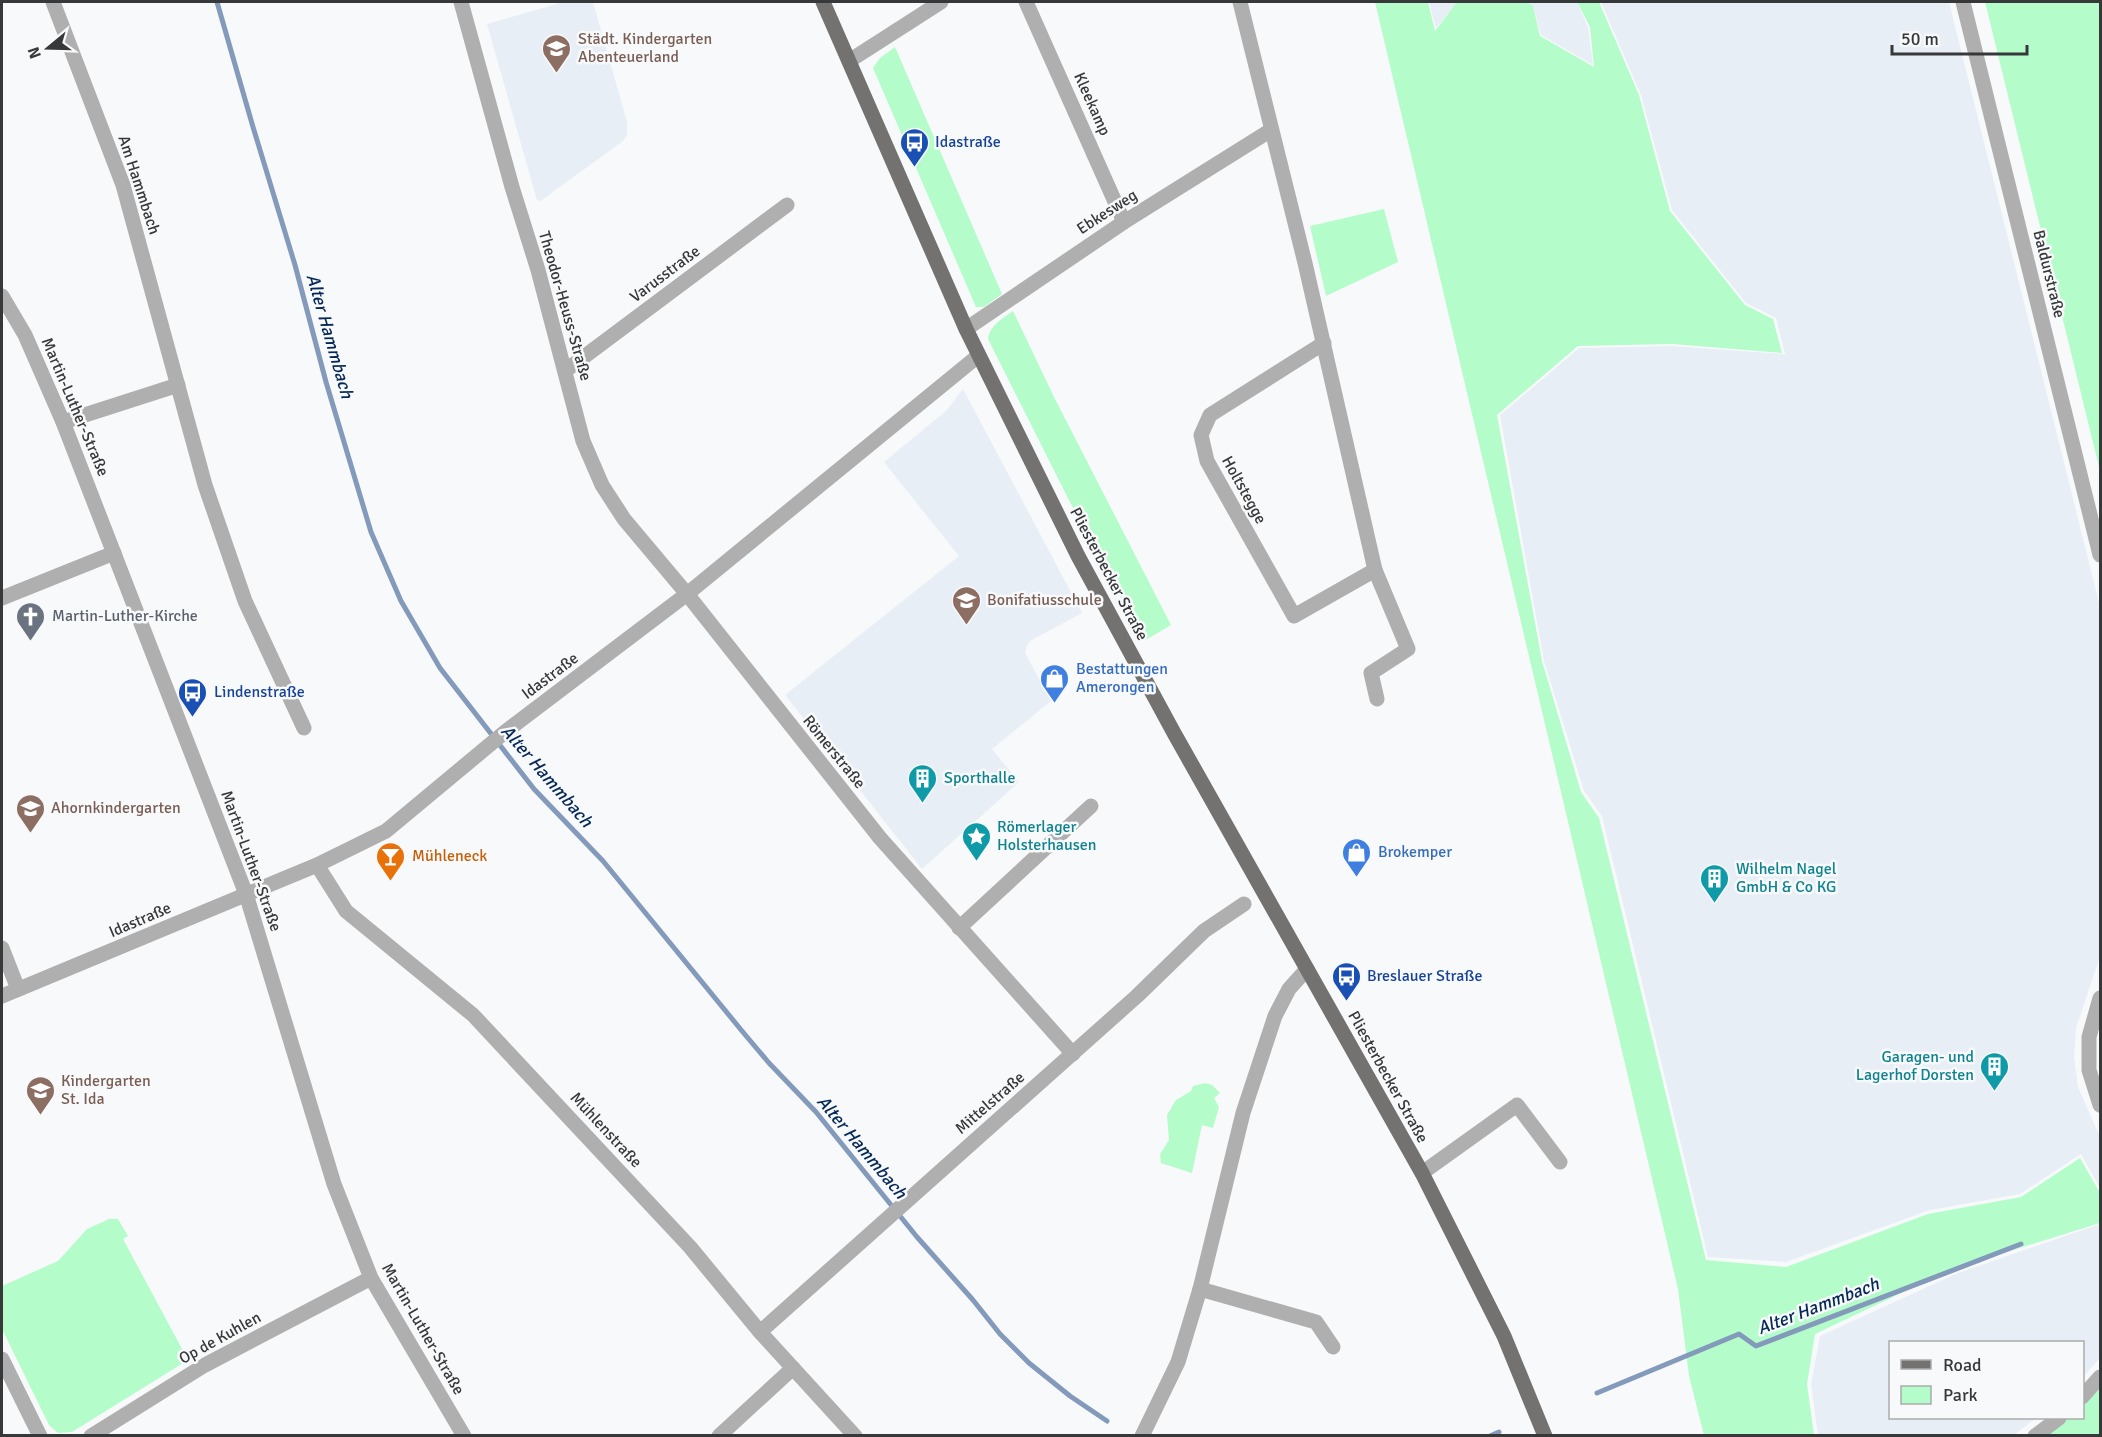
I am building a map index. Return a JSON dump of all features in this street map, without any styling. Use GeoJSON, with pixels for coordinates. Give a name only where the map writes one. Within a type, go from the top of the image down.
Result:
{"type":"FeatureCollection","features":[{"type":"Feature","properties":{"kind":"main road","name":"Pliesterbecker Straße"},"geometry":{"type":"LineString","coordinates":[[823,2],[978,356],[1082,564],[1306,969],[1422,1173],[1504,1336],[1545,1436]]}},
{"type":"Feature","properties":{"kind":"street","name":"Am Hammbach"},"geometry":{"type":"LineString","coordinates":[[53,2],[123,185],[205,485],[245,601],[304,729]]}},
{"type":"Feature","properties":{"kind":"street","name":"Theodor-Heuss-Straße"},"geometry":{"type":"LineString","coordinates":[[461,2],[583,441],[602,485],[624,519],[687,594]]}},
{"type":"Feature","properties":{"kind":"street"},"geometry":{"type":"LineString","coordinates":[[849,61],[941,2]]}},
{"type":"Feature","properties":{"kind":"street","name":"Kleekamp"},"geometry":{"type":"LineString","coordinates":[[1026,2],[1124,222]]}},
{"type":"Feature","properties":{"kind":"street"},"geometry":{"type":"LineString","coordinates":[[1240,2],[1324,343],[1375,570],[1408,649],[1371,673],[1377,699]]}},
{"type":"Feature","properties":{"kind":"street","name":"Baldurstraße"},"geometry":{"type":"LineString","coordinates":[[1963,2],[2100,555]]}},
{"type":"Feature","properties":{"kind":"street","name":"Ebkesweg"},"geometry":{"type":"LineString","coordinates":[[966,328],[1124,222],[1272,130]]}},
{"type":"Feature","properties":{"kind":"street","name":"Varusstraße"},"geometry":{"type":"LineString","coordinates":[[565,371],[787,205]]}},
{"type":"Feature","properties":{"kind":"street","name":"Martin-Luther-Straße"},"geometry":{"type":"LineString","coordinates":[[2,296],[25,335],[63,422],[246,894],[334,1184],[371,1278],[464,1436]]}},
{"type":"Feature","properties":{"kind":"street","name":"Holtstegge"},"geometry":{"type":"LineString","coordinates":[[1324,343],[1210,415],[1201,435],[1207,461],[1294,616],[1375,570]]}},
{"type":"Feature","properties":{"kind":"street","name":"Idastraße"},"geometry":{"type":"LineString","coordinates":[[2,996],[316,866],[386,831],[500,736],[687,594],[978,356]]}},
{"type":"Feature","properties":{"kind":"street"},"geometry":{"type":"LineString","coordinates":[[63,422],[178,385]]}},
{"type":"Feature","properties":{"kind":"street"},"geometry":{"type":"LineString","coordinates":[[2,598],[114,553]]}},
{"type":"Feature","properties":{"kind":"street","name":"Römerstraße"},"geometry":{"type":"LineString","coordinates":[[687,594],[880,838],[1073,1054]]}},
{"type":"Feature","properties":{"kind":"street"},"geometry":{"type":"LineString","coordinates":[[959,928],[1091,807]]}},
{"type":"Feature","properties":{"kind":"street","name":"Mühlenstraße"},"geometry":{"type":"LineString","coordinates":[[316,866],[346,911],[472,1015],[690,1247],[760,1332],[855,1436]]}},
{"type":"Feature","properties":{"kind":"street","name":"Mittelstraße"},"geometry":{"type":"LineString","coordinates":[[760,1332],[1073,1054],[1204,931],[1244,904]]}},
{"type":"Feature","properties":{"kind":"street"},"geometry":{"type":"LineString","coordinates":[[2,948],[18,989]]}},
{"type":"Feature","properties":{"kind":"street"},"geometry":{"type":"LineString","coordinates":[[1143,1436],[1178,1362],[1200,1289],[1243,1113],[1275,1017],[1289,989],[1306,969]]}},
{"type":"Feature","properties":{"kind":"street"},"geometry":{"type":"LineString","coordinates":[[2100,998],[2089,1036],[2089,1070],[2100,1105]]}},
{"type":"Feature","properties":{"kind":"street","name":"Pliesterbecker Straße"},"geometry":{"type":"LineString","coordinates":[[1422,1173],[1517,1105],[1560,1162]]}},
{"type":"Feature","properties":{"kind":"street","name":"Op de Kuhlen"},"geometry":{"type":"LineString","coordinates":[[91,1436],[205,1365],[371,1278]]}},
{"type":"Feature","properties":{"kind":"street"},"geometry":{"type":"LineString","coordinates":[[1200,1289],[1316,1322],[1333,1347]]}},
{"type":"Feature","properties":{"kind":"street"},"geometry":{"type":"LineString","coordinates":[[2,1359],[40,1436]]}},
{"type":"Feature","properties":{"kind":"street"},"geometry":{"type":"LineString","coordinates":[[719,1436],[793,1368]]}},
{"type":"Feature","properties":{"kind":"street"},"geometry":{"type":"LineString","coordinates":[[2084,1395],[2100,1377]]}},
{"type":"Feature","properties":{"kind":"street"},"geometry":{"type":"LineString","coordinates":[[2035,1436],[2058,1419]]}},
{"type":"Feature","properties":{"kind":"shaded area","name":"Städt. Kindergarten Abenteuerland"},"geometry":{"type":"Polygon","coordinates":[[[564,2],[593,2],[627,122],[627,135],[623,141],[541,201],[537,200],[487,24],[564,2]]]}},
{"type":"Feature","properties":{"kind":"shaded area"},"geometry":{"type":"Polygon","coordinates":[[[1429,2],[1457,2],[1436,28],[1429,2]]]}},
{"type":"Feature","properties":{"kind":"shaded area"},"geometry":{"type":"Polygon","coordinates":[[[1528,2],[1577,2],[1588,28],[1593,65],[1541,35],[1533,6],[1528,2]]]}},
{"type":"Feature","properties":{"kind":"shaded area"},"geometry":{"type":"Polygon","coordinates":[[[1601,2],[1949,2],[2100,607],[2100,957],[2076,1028],[2074,1057],[2078,1087],[2100,1137],[2100,1188],[2081,1154],[2020,1194],[1930,1210],[1786,1262],[1708,1257],[1602,816],[1584,791],[1544,661],[1500,415],[1579,348],[1672,346],[1785,354],[1776,318],[1746,303],[1672,210],[1641,95],[1601,2]]]}},
{"type":"Feature","properties":{"kind":"shaded area","name":"Bonifatiusschule"},"geometry":{"type":"Polygon","coordinates":[[[963,389],[1082,613],[1030,641],[1027,646],[1025,653],[1051,701],[992,749],[1019,782],[922,869],[785,695],[959,556],[884,462],[947,410],[963,389]]]}},
{"type":"Feature","properties":{"kind":"shaded area"},"geometry":{"type":"Polygon","coordinates":[[[2100,1224],[2100,1358],[2084,1376],[2084,1341],[1889,1341],[1889,1419],[2035,1419],[2013,1436],[1818,1435],[1811,1384],[1820,1336],[1958,1273],[2100,1224]]]}},
{"type":"Feature","properties":{"kind":"green space"},"geometry":{"type":"Polygon","coordinates":[[[1375,2],[1428,2],[1435,31],[1456,3],[1527,2],[1533,6],[1540,36],[1594,67],[1590,27],[1577,2],[1599,2],[1639,95],[1670,211],[1745,305],[1773,319],[1782,353],[1672,344],[1578,346],[1497,415],[1542,661],[1581,792],[1599,818],[1706,1260],[1786,1267],[1928,1214],[2021,1197],[2080,1158],[2100,1193],[2100,1223],[1952,1269],[1815,1334],[1807,1384],[1814,1435],[1704,1435],[1689,1376],[1678,1289],[1375,2]]]}},
{"type":"Feature","properties":{"kind":"green space"},"geometry":{"type":"Polygon","coordinates":[[[1985,2],[2100,2],[2100,471],[1985,2]]]}},
{"type":"Feature","properties":{"kind":"green space"},"geometry":{"type":"Polygon","coordinates":[[[895,47],[1002,294],[984,307],[976,307],[873,68],[880,58],[895,47]]]}},
{"type":"Feature","properties":{"kind":"green space"},"geometry":{"type":"Polygon","coordinates":[[[1384,209],[1398,262],[1326,296],[1310,226],[1384,209]]]}},
{"type":"Feature","properties":{"kind":"green space"},"geometry":{"type":"Polygon","coordinates":[[[1013,311],[1054,397],[1171,625],[1144,641],[1077,516],[988,339],[994,326],[1013,311]]]}},
{"type":"Feature","properties":{"kind":"green space"},"geometry":{"type":"Polygon","coordinates":[[[1205,1083],[1212,1085],[1220,1093],[1214,1098],[1219,1107],[1213,1128],[1202,1125],[1192,1173],[1161,1163],[1160,1154],[1169,1140],[1167,1115],[1176,1100],[1191,1091],[1193,1086],[1205,1083]]]}},
{"type":"Feature","properties":{"kind":"green space"},"geometry":{"type":"Polygon","coordinates":[[[109,1219],[118,1219],[128,1236],[123,1239],[188,1360],[72,1432],[58,1433],[49,1425],[2,1329],[2,1286],[58,1261],[87,1229],[109,1219]]]}},
{"type":"Feature","properties":{"kind":"green space"},"geometry":{"type":"Polygon","coordinates":[[[2100,1380],[2100,1435],[2040,1436],[2061,1419],[2084,1419],[2084,1399],[2100,1380]]]}},
{"type":"Feature","properties":{"kind":"waterway","name":"Alter Hammbach"},"geometry":{"type":"LineString","coordinates":[[217,2],[371,532],[401,601],[440,668],[534,789],[603,861],[742,1031],[816,1112],[917,1237],[1000,1334],[1029,1363],[1070,1396],[1107,1421]]}},
{"type":"Feature","properties":{"kind":"waterway","name":"Alter Hammbach"},"geometry":{"type":"LineString","coordinates":[[1597,1393],[1739,1334],[1756,1346],[2021,1244]]}},
{"type":"Feature","properties":{"kind":"waterway","name":"Alter Hammbach"},"geometry":{"type":"LineString","coordinates":[[1490,1436],[1499,1432]]}},
{"type":"Feature","properties":{"kind":"place","name":"Städt. Kindergarten Abenteuerland"},"geometry":{"type":"Point","coordinates":[557,74]}},
{"type":"Feature","properties":{"kind":"place","name":"Idastraße"},"geometry":{"type":"Point","coordinates":[914,168]}},
{"type":"Feature","properties":{"kind":"place","name":"Bonifatiusschule"},"geometry":{"type":"Point","coordinates":[966,626]}},
{"type":"Feature","properties":{"kind":"place","name":"Martin-Luther-Kirche"},"geometry":{"type":"Point","coordinates":[31,642]}},
{"type":"Feature","properties":{"kind":"place","name":"Bestattungen Amerongen"},"geometry":{"type":"Point","coordinates":[1055,704]}},
{"type":"Feature","properties":{"kind":"place","name":"Lindenstraße"},"geometry":{"type":"Point","coordinates":[193,718]}},
{"type":"Feature","properties":{"kind":"place","name":"Sporthalle"},"geometry":{"type":"Point","coordinates":[923,804]}},
{"type":"Feature","properties":{"kind":"place","name":"Ahornkindergarten"},"geometry":{"type":"Point","coordinates":[30,834]}},
{"type":"Feature","properties":{"kind":"place","name":"Römerlager Holsterhausen"},"geometry":{"type":"Point","coordinates":[976,862]}},
{"type":"Feature","properties":{"kind":"place","name":"Brokemper"},"geometry":{"type":"Point","coordinates":[1357,878]}},
{"type":"Feature","properties":{"kind":"place","name":"Mühleneck"},"geometry":{"type":"Point","coordinates":[391,882]}},
{"type":"Feature","properties":{"kind":"place","name":"Wilhelm Nagel GmbH & Co KG"},"geometry":{"type":"Point","coordinates":[1715,904]}},
{"type":"Feature","properties":{"kind":"place","name":"Breslauer Straße"},"geometry":{"type":"Point","coordinates":[1346,1002]}},
{"type":"Feature","properties":{"kind":"place","name":"Garagen- und Lagerhof Dorsten"},"geometry":{"type":"Point","coordinates":[1995,1092]}},
{"type":"Feature","properties":{"kind":"place","name":"Kindergarten St. Ida"},"geometry":{"type":"Point","coordinates":[40,1116]}}]}
